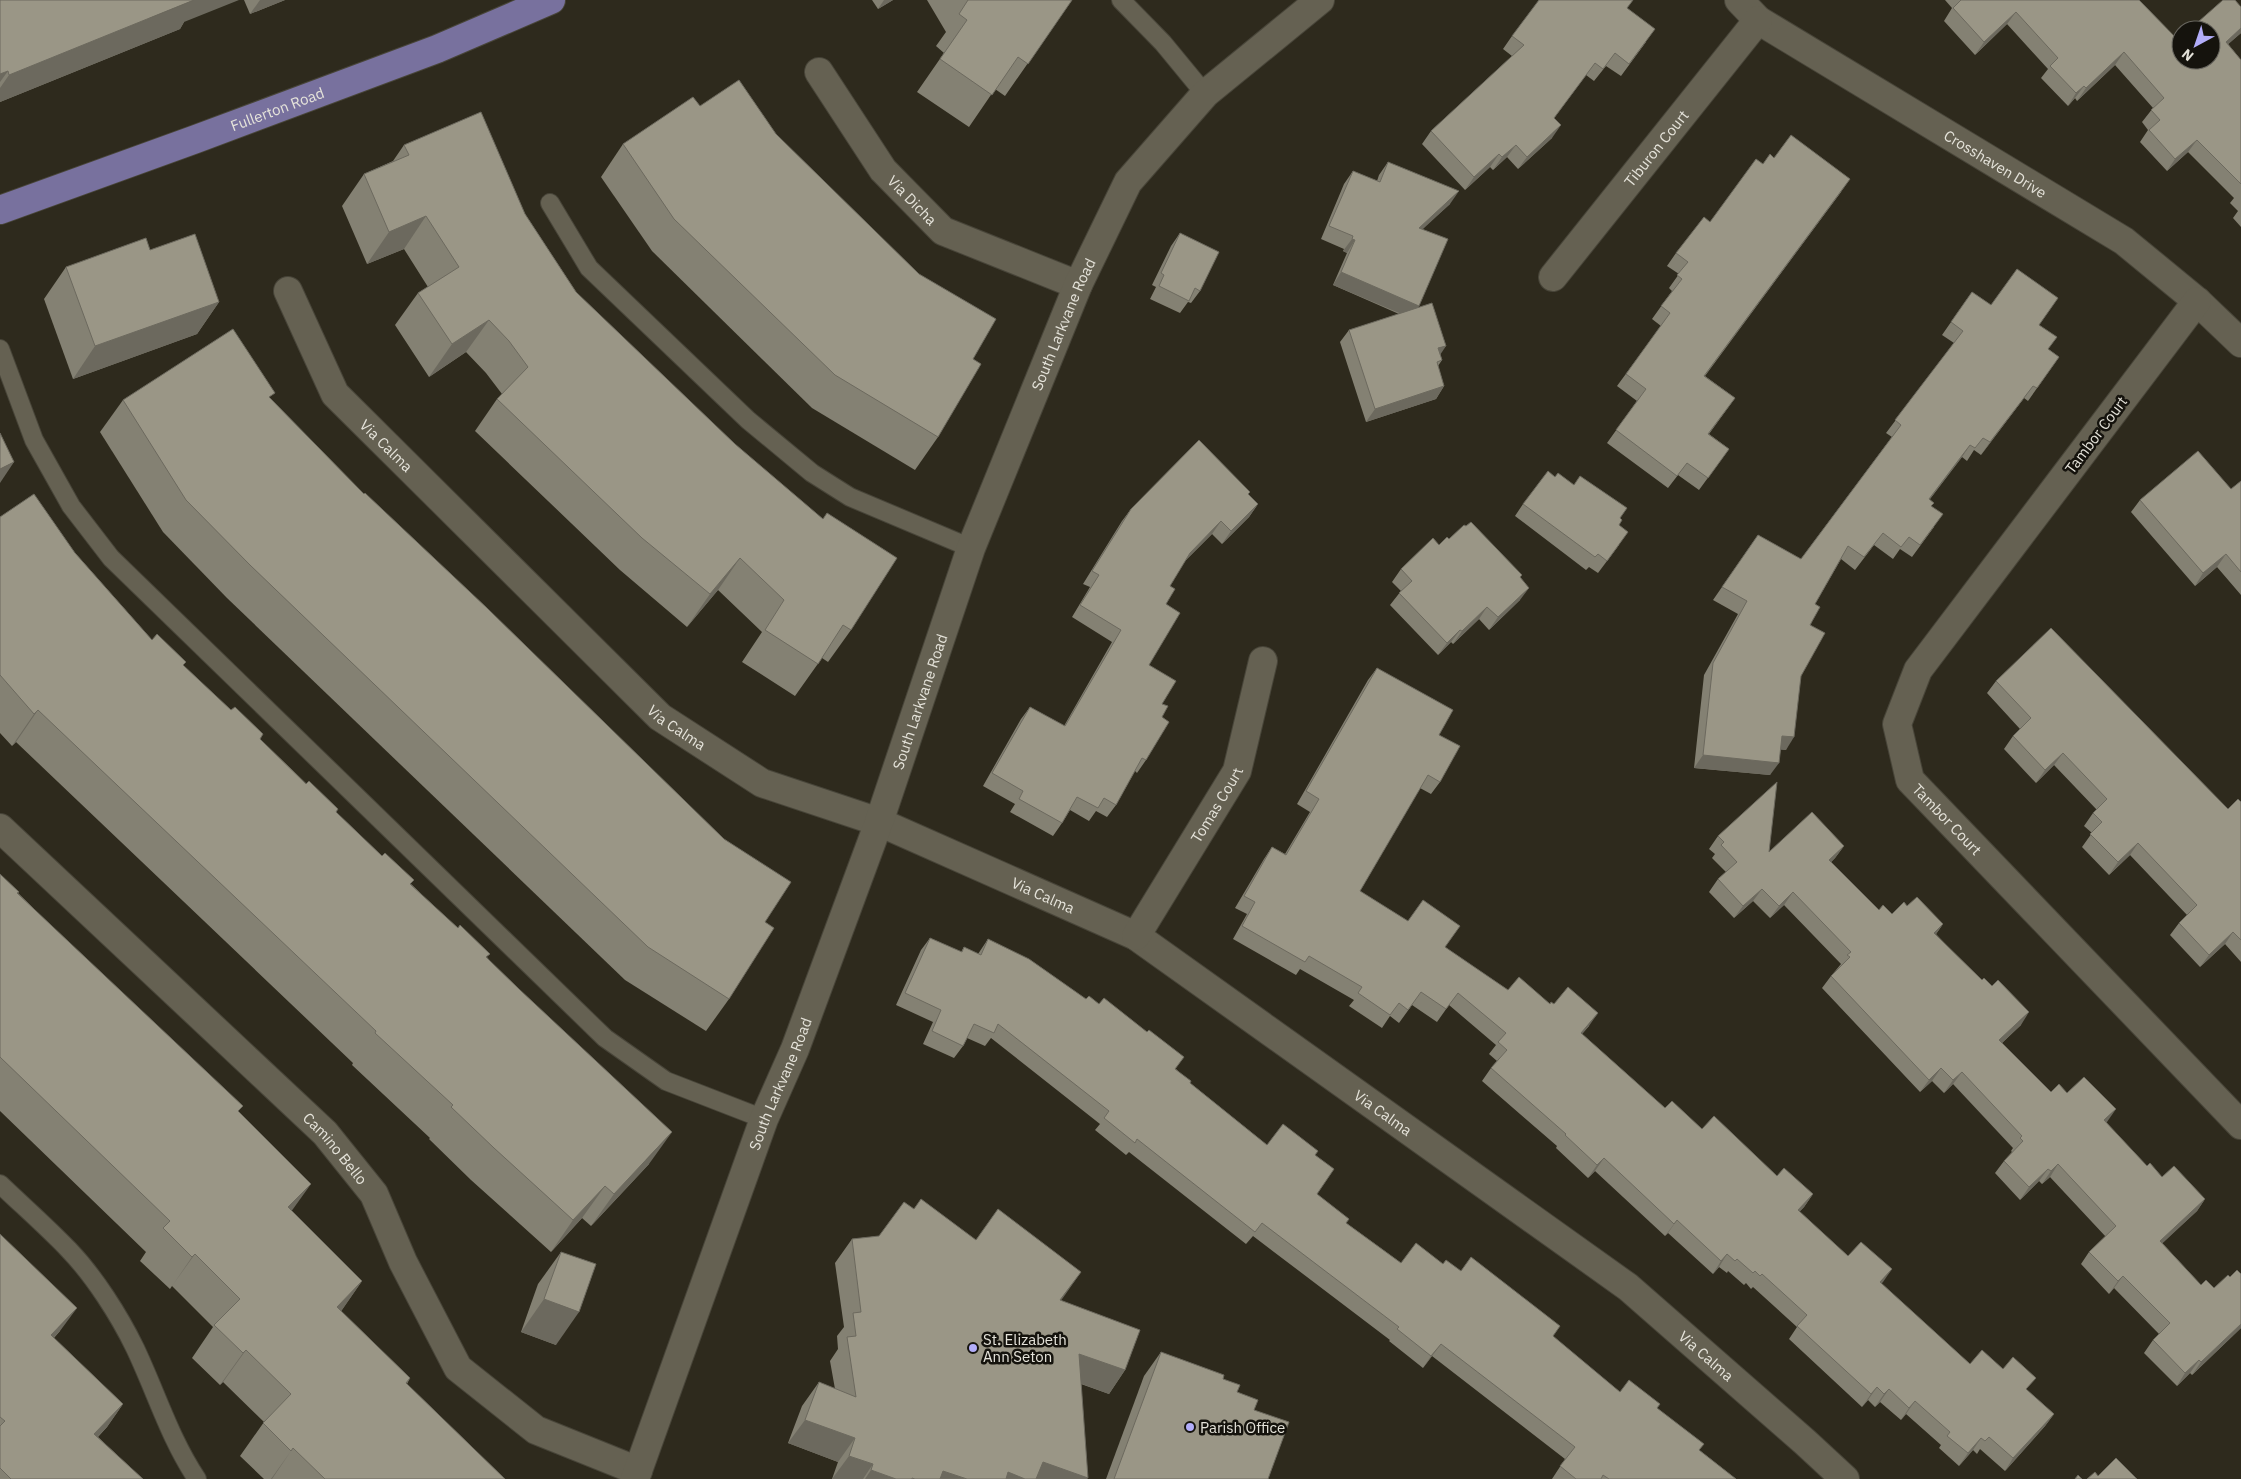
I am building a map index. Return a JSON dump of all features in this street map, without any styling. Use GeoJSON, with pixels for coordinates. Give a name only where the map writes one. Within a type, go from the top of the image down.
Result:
{"type":"FeatureCollection","features":[{"type":"Feature","properties":{"kind":"main road","name":"Fullerton Road"},"geometry":{"type":"LineString","coordinates":[[0,210],[437,49],[551,0]]}},
{"type":"Feature","properties":{"kind":"street","name":"South Larkvane Road"},"geometry":{"type":"LineString","coordinates":[[637,1475],[764,1119],[794,1049],[879,822],[971,548],[1078,285],[1128,182],[1205,94],[1320,0]]}},
{"type":"Feature","properties":{"kind":"street","name":"Crosshaven Drive"},"geometry":{"type":"LineString","coordinates":[[1739,0],[1758,20],[2124,241],[2197,301],[2241,343]]}},
{"type":"Feature","properties":{"kind":"street","name":"Tiburon Court"},"geometry":{"type":"LineString","coordinates":[[1554,277],[1758,20]]}},
{"type":"Feature","properties":{"kind":"street","name":"Via Dicha"},"geometry":{"type":"LineString","coordinates":[[820,72],[884,170],[942,231],[1078,285]]}},
{"type":"Feature","properties":{"kind":"street","name":"Via Calma"},"geometry":{"type":"LineString","coordinates":[[288,291],[335,394],[660,717],[762,783],[879,822],[1136,936],[1628,1287],[1845,1479]]}},
{"type":"Feature","properties":{"kind":"street","name":"Tambor Court"},"geometry":{"type":"LineString","coordinates":[[2197,301],[1918,670],[1897,724],[1910,780],[2241,1125]]}},
{"type":"Feature","properties":{"kind":"street","name":"Tomas Court"},"geometry":{"type":"LineString","coordinates":[[1136,936],[1237,771],[1263,661]]}},
{"type":"Feature","properties":{"kind":"street","name":"Camino Bello"},"geometry":{"type":"LineString","coordinates":[[0,828],[325,1133],[374,1194],[403,1262],[458,1368],[536,1430],[637,1475]]}},
{"type":"Feature","properties":{"kind":"lane"},"geometry":{"type":"LineString","coordinates":[[1121,0],[1163,43],[1205,94]]}},
{"type":"Feature","properties":{"kind":"lane"},"geometry":{"type":"LineString","coordinates":[[550,203],[589,268],[748,420],[812,472],[850,496],[971,548]]}},
{"type":"Feature","properties":{"kind":"lane"},"geometry":{"type":"LineString","coordinates":[[0,349],[34,440],[71,506],[111,558],[605,1038],[666,1081],[764,1119]]}},
{"type":"Feature","properties":{"kind":"lane"},"geometry":{"type":"LineString","coordinates":[[0,1184],[70,1251],[98,1286],[134,1347],[166,1421],[187,1464],[197,1479]]}},
{"type":"Feature","properties":{"kind":"building"},"geometry":{"type":"Polygon","coordinates":[[[0,0],[194,0],[9,75],[8,71],[0,74],[0,0]]]}},
{"type":"Feature","properties":{"kind":"building"},"geometry":{"type":"Polygon","coordinates":[[[968,0],[1072,0],[1028,64],[1018,57],[992,95],[940,59],[967,20],[959,14],[968,0]]]}},
{"type":"Feature","properties":{"kind":"building"},"geometry":{"type":"Polygon","coordinates":[[[1539,0],[1633,0],[1627,8],[1655,29],[1629,64],[1615,53],[1603,69],[1595,63],[1554,118],[1561,125],[1527,157],[1516,145],[1502,157],[1499,154],[1474,177],[1431,131],[1524,45],[1512,36],[1539,0]]]}},
{"type":"Feature","properties":{"kind":"building"},"geometry":{"type":"Polygon","coordinates":[[[1961,0],[2139,0],[2171,33],[2171,70],[2221,70],[2221,20],[2200,20],[2223,0],[2235,0],[2241,7],[2241,28],[2226,42],[2241,60],[2241,184],[2197,140],[2175,159],[2149,130],[2160,120],[2151,110],[2164,98],[2124,52],[2086,88],[2084,86],[2076,93],[2050,66],[2058,58],[2016,12],[1984,42],[1953,8],[1961,0]]]}},
{"type":"Feature","properties":{"kind":"building"},"geometry":{"type":"Polygon","coordinates":[[[739,80],[776,134],[919,274],[996,319],[973,359],[981,364],[938,437],[835,375],[674,219],[623,144],[693,97],[700,106],[739,80]]]}},
{"type":"Feature","properties":{"kind":"building"},"geometry":{"type":"Polygon","coordinates":[[[481,112],[525,214],[576,292],[735,444],[823,519],[827,513],[897,558],[851,630],[843,625],[818,664],[765,630],[784,600],[740,558],[710,594],[642,538],[497,399],[528,367],[509,341],[489,320],[452,344],[418,293],[459,267],[426,216],[389,232],[364,174],[409,155],[404,145],[481,112]]]}},
{"type":"Feature","properties":{"kind":"building"},"geometry":{"type":"Polygon","coordinates":[[[1791,135],[1850,179],[1704,376],[1735,398],[1708,434],[1729,449],[1708,478],[1687,463],[1677,476],[1616,430],[1646,389],[1626,374],[1670,313],[1661,306],[1682,279],[1677,275],[1688,262],[1676,253],[1704,217],[1710,222],[1756,159],[1763,164],[1770,154],[1774,158],[1791,135]]]}},
{"type":"Feature","properties":{"kind":"building"},"geometry":{"type":"Polygon","coordinates":[[[1388,162],[1459,191],[1419,228],[1448,239],[1419,306],[1341,272],[1355,240],[1352,239],[1353,236],[1329,226],[1353,171],[1380,182],[1388,162]]]}},
{"type":"Feature","properties":{"kind":"building"},"geometry":{"type":"Polygon","coordinates":[[[1180,233],[1219,252],[1200,291],[1195,288],[1189,301],[1159,286],[1164,275],[1161,273],[1180,233]]]}},
{"type":"Feature","properties":{"kind":"building"},"geometry":{"type":"Polygon","coordinates":[[[195,234],[219,302],[95,346],[66,267],[146,238],[150,250],[195,234]]]}},
{"type":"Feature","properties":{"kind":"building"},"geometry":{"type":"Polygon","coordinates":[[[2017,269],[2058,298],[2039,325],[2057,337],[2048,349],[2059,357],[2037,388],[2033,386],[1990,442],[1983,438],[1975,448],[1970,445],[1929,499],[1934,503],[1931,506],[1943,514],[1920,545],[1909,537],[1901,547],[1883,533],[1864,557],[1848,546],[1815,604],[1820,607],[1810,625],[1825,633],[1801,676],[1794,737],[1782,736],[1779,763],[1703,755],[1713,663],[1747,601],[1722,587],[1758,535],[1801,559],[1901,425],[1895,420],[1963,331],[1951,322],[1972,292],[1991,305],[2017,269]]]}},
{"type":"Feature","properties":{"kind":"building"},"geometry":{"type":"Polygon","coordinates":[[[1432,303],[1446,346],[1438,348],[1442,360],[1437,362],[1444,386],[1375,409],[1349,330],[1432,303]]]}},
{"type":"Feature","properties":{"kind":"building"},"geometry":{"type":"Polygon","coordinates":[[[233,329],[275,393],[269,397],[364,494],[487,608],[724,839],[791,882],[765,922],[774,928],[729,999],[648,947],[250,565],[186,500],[123,400],[233,329]]]}},
{"type":"Feature","properties":{"kind":"building"},"geometry":{"type":"Polygon","coordinates":[[[0,433],[14,462],[0,469],[0,433]]]}},
{"type":"Feature","properties":{"kind":"building"},"geometry":{"type":"Polygon","coordinates":[[[1199,440],[1250,492],[1248,494],[1258,504],[1231,531],[1221,521],[1190,553],[1170,586],[1175,589],[1166,604],[1180,613],[1149,665],[1176,681],[1162,704],[1168,706],[1162,717],[1169,722],[1146,760],[1142,758],[1116,805],[1104,798],[1098,808],[1077,797],[1062,823],[1019,799],[1023,791],[992,773],[1030,707],[1065,726],[1121,630],[1080,605],[1099,575],[1092,571],[1131,509],[1199,440]]]}},
{"type":"Feature","properties":{"kind":"building"},"geometry":{"type":"Polygon","coordinates":[[[2198,451],[2231,489],[2241,481],[2241,572],[2226,554],[2203,573],[2140,500],[2198,451]]]}},
{"type":"Feature","properties":{"kind":"building"},"geometry":{"type":"Polygon","coordinates":[[[1548,471],[1555,477],[1558,473],[1574,485],[1580,476],[1627,508],[1620,518],[1622,520],[1619,525],[1628,532],[1607,561],[1598,554],[1595,557],[1523,504],[1548,471]]]}},
{"type":"Feature","properties":{"kind":"building"},"geometry":{"type":"Polygon","coordinates":[[[34,494],[75,553],[152,640],[157,634],[186,662],[183,665],[231,710],[235,707],[263,734],[260,739],[306,784],[309,781],[338,809],[336,812],[382,856],[385,853],[414,880],[410,884],[458,928],[460,925],[490,954],[486,957],[672,1132],[614,1194],[605,1186],[573,1220],[494,1148],[451,1107],[453,1105],[375,1033],[376,1031],[38,710],[34,714],[0,675],[0,517],[34,494]]]}},
{"type":"Feature","properties":{"kind":"building"},"geometry":{"type":"Polygon","coordinates":[[[1471,522],[1522,575],[1520,577],[1529,588],[1498,617],[1487,607],[1447,643],[1399,593],[1412,581],[1401,569],[1433,538],[1439,545],[1447,537],[1449,539],[1464,525],[1466,526],[1471,522]]]}},
{"type":"Feature","properties":{"kind":"building"},"geometry":{"type":"Polygon","coordinates":[[[2051,628],[2228,809],[2238,799],[2241,802],[2241,940],[2233,932],[2209,955],[2179,923],[2197,905],[2138,843],[2118,862],[2090,834],[2102,822],[2093,813],[2107,799],[2063,753],[2045,770],[2013,736],[2031,718],[1996,681],[2051,628]]]}},
{"type":"Feature","properties":{"kind":"building"},"geometry":{"type":"Polygon","coordinates":[[[1377,668],[1453,710],[1439,735],[1460,746],[1440,782],[1428,775],[1360,891],[1408,921],[1423,900],[1460,926],[1445,947],[1508,990],[1519,977],[1550,1004],[1551,1002],[1554,1004],[1568,987],[1598,1013],[1581,1033],[1665,1108],[1672,1101],[1702,1129],[1714,1116],[1777,1176],[1784,1168],[1813,1194],[1798,1210],[1848,1256],[1861,1242],[1892,1269],[1880,1282],[1970,1364],[1982,1350],[2003,1369],[2013,1357],[2036,1378],[2026,1389],[2054,1414],[2013,1458],[1989,1437],[1985,1441],[1981,1438],[1968,1453],[1947,1436],[1950,1432],[1915,1401],[1909,1408],[1889,1389],[1884,1394],[1877,1387],[1871,1394],[1797,1326],[1807,1315],[1762,1274],[1760,1276],[1755,1271],[1753,1273],[1737,1259],[1735,1261],[1727,1254],[1721,1261],[1677,1220],[1674,1224],[1604,1158],[1597,1165],[1566,1134],[1491,1068],[1507,1050],[1498,1042],[1506,1033],[1458,993],[1446,1009],[1421,992],[1408,1010],[1399,1003],[1390,1015],[1358,993],[1362,987],[1309,956],[1305,962],[1242,926],[1255,902],[1244,896],[1272,847],[1286,855],[1319,799],[1306,791],[1377,668]]]}},
{"type":"Feature","properties":{"kind":"building"},"geometry":{"type":"Polygon","coordinates":[[[1777,782],[1769,852],[1812,812],[1844,846],[1829,860],[1879,910],[1883,905],[1892,914],[1904,902],[1907,906],[1917,897],[1943,924],[1934,933],[1982,980],[1984,978],[1992,986],[1998,980],[2029,1012],[1999,1040],[2051,1092],[2059,1084],[2067,1093],[2084,1077],[2116,1109],[2104,1120],[2147,1166],[2150,1163],[2162,1177],[2174,1166],[2205,1199],[2160,1241],[2201,1285],[2206,1280],[2214,1288],[2228,1275],[2230,1277],[2237,1270],[2241,1274],[2241,1324],[2201,1362],[2199,1360],[2185,1373],[2153,1340],[2170,1323],[2123,1276],[2118,1281],[2089,1252],[2116,1226],[2058,1164],[2051,1171],[2048,1169],[2029,1187],[2004,1161],[2023,1141],[2020,1138],[2022,1136],[1962,1072],[1953,1080],[1941,1068],[1929,1080],[1831,976],[1850,957],[1847,955],[1851,952],[1793,892],[1779,906],[1762,889],[1743,906],[1718,879],[1737,862],[1721,845],[1724,842],[1718,836],[1777,782]]]}},
{"type":"Feature","properties":{"kind":"building"},"geometry":{"type":"Polygon","coordinates":[[[0,874],[19,892],[17,893],[243,1106],[238,1111],[311,1184],[288,1207],[362,1281],[337,1307],[410,1378],[406,1383],[505,1479],[325,1479],[293,1448],[291,1451],[263,1423],[291,1394],[246,1350],[243,1353],[214,1325],[240,1299],[195,1254],[192,1257],[163,1228],[170,1221],[0,1057],[0,874]]]}},
{"type":"Feature","properties":{"kind":"building"},"geometry":{"type":"Polygon","coordinates":[[[930,938],[962,952],[964,947],[981,955],[988,939],[1029,959],[1086,999],[1089,996],[1099,1004],[1104,998],[1147,1032],[1149,1030],[1184,1057],[1175,1069],[1267,1145],[1283,1124],[1318,1151],[1315,1155],[1334,1169],[1317,1194],[1349,1219],[1346,1223],[1401,1263],[1416,1243],[1443,1264],[1446,1260],[1461,1271],[1471,1257],[1560,1326],[1553,1336],[1620,1392],[1629,1380],[1660,1404],[1657,1408],[1704,1444],[1699,1450],[1736,1479],[1609,1479],[1603,1475],[1601,1479],[1576,1479],[1560,1466],[1575,1447],[1441,1344],[1431,1356],[1397,1329],[1399,1327],[1262,1223],[1255,1232],[1137,1139],[1135,1143],[1104,1118],[1109,1111],[998,1024],[994,1033],[974,1024],[963,1046],[932,1031],[941,1010],[905,993],[930,938]]]}},
{"type":"Feature","properties":{"kind":"building","name":"St. Elizabeth Ann Seton"},"geometry":{"type":"Polygon","coordinates":[[[921,1199],[976,1240],[998,1209],[1081,1272],[1060,1300],[1140,1330],[1125,1370],[1079,1354],[1088,1478],[1043,1462],[1036,1479],[1025,1479],[1008,1472],[1006,1479],[967,1479],[943,1471],[940,1479],[896,1479],[871,1470],[873,1464],[849,1456],[855,1438],[805,1420],[819,1382],[856,1397],[847,1337],[856,1336],[853,1313],[861,1312],[852,1239],[879,1236],[904,1202],[914,1209],[921,1199]]]}},
{"type":"Feature","properties":{"kind":"building"},"geometry":{"type":"Polygon","coordinates":[[[0,1234],[77,1308],[51,1335],[123,1404],[94,1434],[143,1479],[11,1479],[0,1468],[0,1426],[5,1421],[0,1417],[0,1234]]]}},
{"type":"Feature","properties":{"kind":"building"},"geometry":{"type":"Polygon","coordinates":[[[561,1252],[596,1264],[579,1312],[544,1299],[561,1252]]]}},
{"type":"Feature","properties":{"kind":"building","name":"Parish Office"},"geometry":{"type":"Polygon","coordinates":[[[1161,1352],[1224,1375],[1223,1379],[1240,1385],[1237,1392],[1258,1400],[1254,1410],[1289,1422],[1268,1479],[1114,1479],[1161,1352]]]}},
{"type":"Feature","properties":{"kind":"building"},"geometry":{"type":"Polygon","coordinates":[[[2116,1458],[2137,1479],[2087,1479],[2095,1472],[2098,1476],[2116,1458]]]}},
{"type":"Feature","properties":{"kind":"place","name":"St. Elizabeth Ann Seton"},"geometry":{"type":"Point","coordinates":[973,1348]}},
{"type":"Feature","properties":{"kind":"place","name":"Parish Office"},"geometry":{"type":"Point","coordinates":[1190,1427]}}]}
